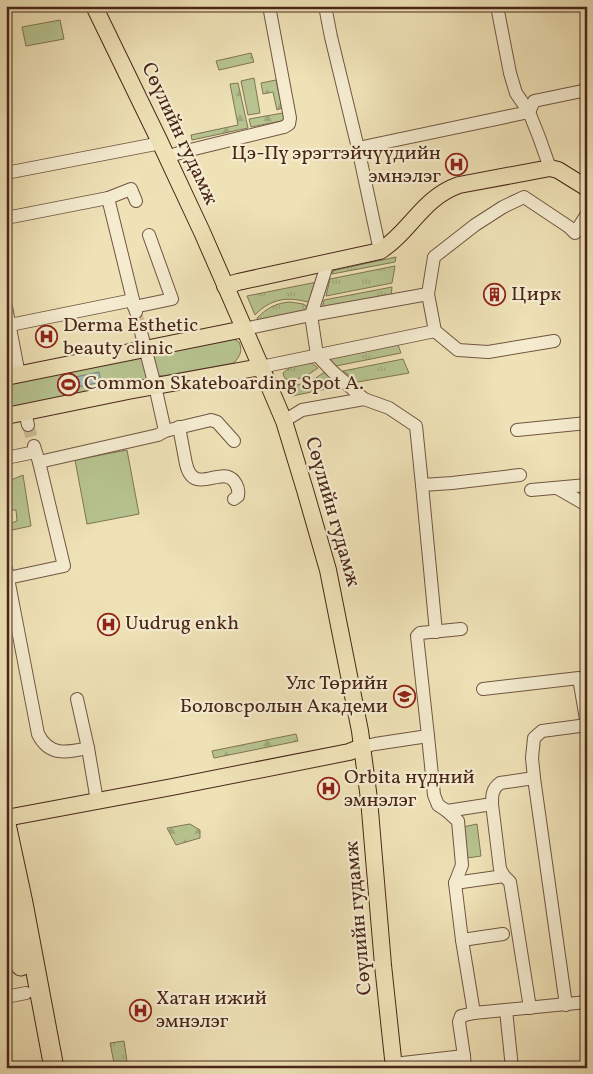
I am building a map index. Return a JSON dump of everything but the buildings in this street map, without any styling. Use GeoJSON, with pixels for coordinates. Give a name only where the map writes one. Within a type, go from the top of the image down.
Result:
{"type":"FeatureCollection","features":[{"type":"Feature","properties":{"kind":"highway"},"geometry":{"type":"LineString","coordinates":[[6,824],[54,1068]]}},
{"type":"Feature","properties":{"kind":"highway"},"geometry":{"type":"LineString","coordinates":[[6,888],[15,995],[42,1068]]}},
{"type":"Feature","properties":{"kind":"main road","name":"Сөүлийн гудамж"},"geometry":{"type":"LineString","coordinates":[[94,6],[164,150],[284,421],[328,570],[360,731],[370,799],[384,974],[394,1066]]}},
{"type":"Feature","properties":{"kind":"main road"},"geometry":{"type":"LineString","coordinates":[[225,286],[380,251],[395,240],[430,201],[449,188],[550,168],[558,170],[585,184]]}},
{"type":"Feature","properties":{"kind":"main road"},"geometry":{"type":"LineString","coordinates":[[13,376],[244,329]]}},
{"type":"Feature","properties":{"kind":"main road"},"geometry":{"type":"LineString","coordinates":[[6,416],[27,419],[155,386],[261,367]]}},
{"type":"Feature","properties":{"kind":"main road"},"geometry":{"type":"LineString","coordinates":[[6,818],[340,754],[362,747]]}},
{"type":"Feature","properties":{"kind":"street"},"geometry":{"type":"LineString","coordinates":[[6,173],[164,150],[284,127],[290,124],[269,6]]}},
{"type":"Feature","properties":{"kind":"street"},"geometry":{"type":"LineString","coordinates":[[325,6],[380,251]]}},
{"type":"Feature","properties":{"kind":"street"},"geometry":{"type":"LineString","coordinates":[[497,6],[510,73],[516,93],[529,112],[540,137],[550,168]]}},
{"type":"Feature","properties":{"kind":"street"},"geometry":{"type":"LineString","coordinates":[[529,112],[534,101],[587,90]]}},
{"type":"Feature","properties":{"kind":"street"},"geometry":{"type":"LineString","coordinates":[[358,148],[529,112]]}},
{"type":"Feature","properties":{"kind":"street"},"geometry":{"type":"LineString","coordinates":[[6,218],[108,198],[131,189],[136,201]]}},
{"type":"Feature","properties":{"kind":"street"},"geometry":{"type":"LineString","coordinates":[[554,340],[488,352],[458,350],[435,331],[428,294],[434,257],[475,225],[503,207],[524,197],[570,227],[575,233],[587,214]]}},
{"type":"Feature","properties":{"kind":"street"},"geometry":{"type":"LineString","coordinates":[[108,198],[134,306]]}},
{"type":"Feature","properties":{"kind":"street"},"geometry":{"type":"LineString","coordinates":[[9,332],[172,299],[149,236]]}},
{"type":"Feature","properties":{"kind":"street"},"geometry":{"type":"LineString","coordinates":[[328,262],[312,315],[317,355],[364,399],[389,408],[416,426],[436,632]]}},
{"type":"Feature","properties":{"kind":"street"},"geometry":{"type":"LineString","coordinates":[[244,329],[428,294]]}},
{"type":"Feature","properties":{"kind":"street"},"geometry":{"type":"LineString","coordinates":[[6,307],[13,376]]}},
{"type":"Feature","properties":{"kind":"street"},"geometry":{"type":"LineString","coordinates":[[261,367],[435,331]]}},
{"type":"Feature","properties":{"kind":"street"},"geometry":{"type":"LineString","coordinates":[[141,332],[165,431]]}},
{"type":"Feature","properties":{"kind":"street"},"geometry":{"type":"LineString","coordinates":[[284,421],[302,410],[364,399]]}},
{"type":"Feature","properties":{"kind":"street"},"geometry":{"type":"LineString","coordinates":[[6,458],[158,435],[178,427],[211,420],[217,422],[234,441]]}},
{"type":"Feature","properties":{"kind":"street"},"geometry":{"type":"LineString","coordinates":[[517,430],[587,423]]}},
{"type":"Feature","properties":{"kind":"street"},"geometry":{"type":"LineString","coordinates":[[178,427],[187,470],[191,476],[195,479],[231,477],[239,490],[238,496],[234,499]]}},
{"type":"Feature","properties":{"kind":"street"},"geometry":{"type":"LineString","coordinates":[[36,453],[64,566],[7,573],[38,734],[43,743],[54,750],[67,752],[88,748]]}},
{"type":"Feature","properties":{"kind":"street"},"geometry":{"type":"LineString","coordinates":[[422,485],[520,475]]}},
{"type":"Feature","properties":{"kind":"street"},"geometry":{"type":"LineString","coordinates":[[531,490],[587,485]]}},
{"type":"Feature","properties":{"kind":"street"},"geometry":{"type":"LineString","coordinates":[[557,488],[587,506]]}},
{"type":"Feature","properties":{"kind":"street"},"geometry":{"type":"LineString","coordinates":[[461,629],[420,633],[418,636],[434,795],[438,805],[458,820],[462,864],[455,883],[474,1013]]}},
{"type":"Feature","properties":{"kind":"street"},"geometry":{"type":"LineString","coordinates":[[484,689],[580,678],[587,725],[542,731],[534,738],[532,758],[566,1004]]}},
{"type":"Feature","properties":{"kind":"street"},"geometry":{"type":"LineString","coordinates":[[77,699],[97,802]]}},
{"type":"Feature","properties":{"kind":"street"},"geometry":{"type":"LineString","coordinates":[[362,747],[428,736]]}},
{"type":"Feature","properties":{"kind":"street"},"geometry":{"type":"LineString","coordinates":[[530,1008],[510,882],[500,869],[492,804],[493,791],[500,783],[534,778]]}},
{"type":"Feature","properties":{"kind":"street"},"geometry":{"type":"LineString","coordinates":[[447,811],[492,804]]}},
{"type":"Feature","properties":{"kind":"street"},"geometry":{"type":"LineString","coordinates":[[455,883],[504,876]]}},
{"type":"Feature","properties":{"kind":"street"},"geometry":{"type":"LineString","coordinates":[[462,940],[503,934]]}},
{"type":"Feature","properties":{"kind":"street"},"geometry":{"type":"LineString","coordinates":[[394,1066],[464,1062],[459,1022],[461,1016],[474,1013],[587,1002]]}},
{"type":"Feature","properties":{"kind":"street"},"geometry":{"type":"LineString","coordinates":[[506,1010],[512,1068]]}},
{"type":"Feature","properties":{"kind":"green space"},"geometry":{"type":"Polygon","coordinates":[[[60,20],[64,39],[26,46],[22,27],[60,20]]]}},
{"type":"Feature","properties":{"kind":"green space"},"geometry":{"type":"Polygon","coordinates":[[[251,53],[254,62],[219,70],[216,61],[251,53]]]}},
{"type":"Feature","properties":{"kind":"green space"},"geometry":{"type":"Polygon","coordinates":[[[254,78],[260,113],[248,115],[241,81],[254,78]]]}},
{"type":"Feature","properties":{"kind":"green space"},"geometry":{"type":"Polygon","coordinates":[[[276,80],[282,108],[277,110],[273,92],[263,94],[261,83],[276,80]]]}},
{"type":"Feature","properties":{"kind":"green space"},"geometry":{"type":"Polygon","coordinates":[[[238,83],[248,128],[192,140],[191,135],[238,125],[230,84],[238,83]]]}},
{"type":"Feature","properties":{"kind":"green space"},"geometry":{"type":"Polygon","coordinates":[[[283,113],[284,119],[281,121],[251,127],[249,119],[283,113]]]}},
{"type":"Feature","properties":{"kind":"green space"},"geometry":{"type":"Polygon","coordinates":[[[396,257],[395,262],[332,274],[336,270],[396,257]]]}},
{"type":"Feature","properties":{"kind":"green space"},"geometry":{"type":"Polygon","coordinates":[[[395,266],[392,283],[326,296],[330,279],[395,266]]]}},
{"type":"Feature","properties":{"kind":"green space"},"geometry":{"type":"Polygon","coordinates":[[[317,282],[311,303],[288,299],[281,300],[267,305],[255,315],[247,296],[317,282]]]}},
{"type":"Feature","properties":{"kind":"green space"},"geometry":{"type":"Polygon","coordinates":[[[392,287],[391,297],[322,310],[324,300],[392,287]]]}},
{"type":"Feature","properties":{"kind":"green space"},"geometry":{"type":"Polygon","coordinates":[[[290,302],[303,304],[310,308],[308,311],[259,323],[257,318],[268,309],[290,302]]]}},
{"type":"Feature","properties":{"kind":"green space"},"geometry":{"type":"Polygon","coordinates":[[[232,338],[239,342],[241,348],[239,356],[234,363],[163,376],[157,375],[154,357],[156,353],[232,338]]]}},
{"type":"Feature","properties":{"kind":"green space"},"geometry":{"type":"Polygon","coordinates":[[[398,345],[401,353],[336,366],[328,359],[398,345]]]}},
{"type":"Feature","properties":{"kind":"green space"},"geometry":{"type":"Polygon","coordinates":[[[140,354],[149,379],[145,384],[6,411],[6,381],[140,354]]]}},
{"type":"Feature","properties":{"kind":"green space"},"geometry":{"type":"Polygon","coordinates":[[[403,359],[409,373],[358,382],[343,371],[403,359]]]}},
{"type":"Feature","properties":{"kind":"green space"},"geometry":{"type":"Polygon","coordinates":[[[312,363],[318,368],[299,379],[285,379],[283,373],[292,366],[312,363]]]}},
{"type":"Feature","properties":{"kind":"green space"},"geometry":{"type":"Polygon","coordinates":[[[323,373],[341,386],[292,396],[287,385],[306,383],[323,373]]]}},
{"type":"Feature","properties":{"kind":"green space"},"geometry":{"type":"Polygon","coordinates":[[[127,450],[139,514],[87,524],[75,460],[127,450]]]}},
{"type":"Feature","properties":{"kind":"green space"},"geometry":{"type":"Polygon","coordinates":[[[23,475],[31,526],[12,530],[11,523],[17,521],[16,510],[9,510],[6,482],[23,475]]]}},
{"type":"Feature","properties":{"kind":"green space"},"geometry":{"type":"Polygon","coordinates":[[[296,734],[298,741],[214,758],[212,751],[296,734]]]}},
{"type":"Feature","properties":{"kind":"green space"},"geometry":{"type":"Polygon","coordinates":[[[190,824],[200,830],[200,838],[176,845],[167,828],[190,824]]]}},
{"type":"Feature","properties":{"kind":"green space"},"geometry":{"type":"Polygon","coordinates":[[[477,824],[481,856],[467,858],[463,827],[477,824]]]}},
{"type":"Feature","properties":{"kind":"green space"},"geometry":{"type":"Polygon","coordinates":[[[124,1041],[128,1068],[115,1068],[110,1043],[124,1041]]]}},
{"type":"Feature","properties":{"kind":"water"},"geometry":{"type":"Polygon","coordinates":[[[99,372],[101,382],[68,389],[66,379],[99,372]]]}},
{"type":"Feature","properties":{"kind":"tunnel"},"geometry":{"type":"LineString","coordinates":[[136,312],[141,332]]}},
{"type":"Feature","properties":{"kind":"tunnel"},"geometry":{"type":"LineString","coordinates":[[28,425],[34,446]]}},
{"type":"Feature","properties":{"kind":"place","name":"Цэ-Пү эрэгтэйчүүдийн эмнэлэг"},"geometry":{"type":"Point","coordinates":[457,165]}},
{"type":"Feature","properties":{"kind":"place","name":"Цирк"},"geometry":{"type":"Point","coordinates":[495,295]}},
{"type":"Feature","properties":{"kind":"place","name":"Derma Esthetic beauty clinic"},"geometry":{"type":"Point","coordinates":[47,337]}},
{"type":"Feature","properties":{"kind":"place","name":"Common Skateboarding Spot A."},"geometry":{"type":"Point","coordinates":[68,384]}},
{"type":"Feature","properties":{"kind":"place","name":"Uudrug enkh"},"geometry":{"type":"Point","coordinates":[109,624]}},
{"type":"Feature","properties":{"kind":"place","name":"Улс Төрийн Боловсролын Академи"},"geometry":{"type":"Point","coordinates":[404,696]}},
{"type":"Feature","properties":{"kind":"place","name":"Orbita нүдний эмнэлэг"},"geometry":{"type":"Point","coordinates":[328,789]}},
{"type":"Feature","properties":{"kind":"place","name":"Хатан ижий эмнэлэг"},"geometry":{"type":"Point","coordinates":[140,1011]}}]}
